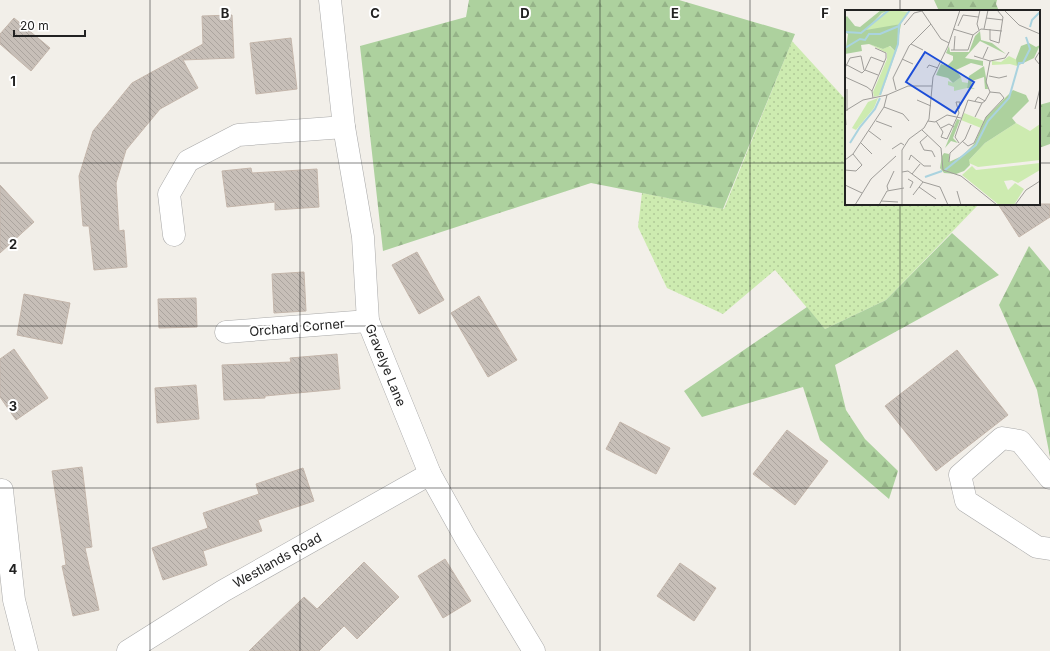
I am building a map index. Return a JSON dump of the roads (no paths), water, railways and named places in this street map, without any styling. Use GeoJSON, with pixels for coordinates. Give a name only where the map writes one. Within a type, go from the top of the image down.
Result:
{"type":"FeatureCollection","features":[{"type":"Feature","properties":{"kind":"street","name":"Gravelye Lane"},"geometry":{"type":"LineString","coordinates":[[330,0],[344,127],[363,237],[368,321],[430,474],[465,537],[534,651]]}},
{"type":"Feature","properties":{"kind":"street"},"geometry":{"type":"LineString","coordinates":[[174,235],[169,194],[188,161],[238,135],[344,127]]}},
{"type":"Feature","properties":{"kind":"street","name":"Orchard Corner"},"geometry":{"type":"LineString","coordinates":[[226,332],[368,321]]}},
{"type":"Feature","properties":{"kind":"street"},"geometry":{"type":"LineString","coordinates":[[1050,478],[1020,442],[1002,438],[960,475],[966,501],[1037,547],[1050,549]]}},
{"type":"Feature","properties":{"kind":"street","name":"Westlands Road"},"geometry":{"type":"LineString","coordinates":[[128,651],[223,591],[430,474]]}},
{"type":"Feature","properties":{"kind":"street"},"geometry":{"type":"LineString","coordinates":[[2,490],[14,600],[27,651]]}}]}
